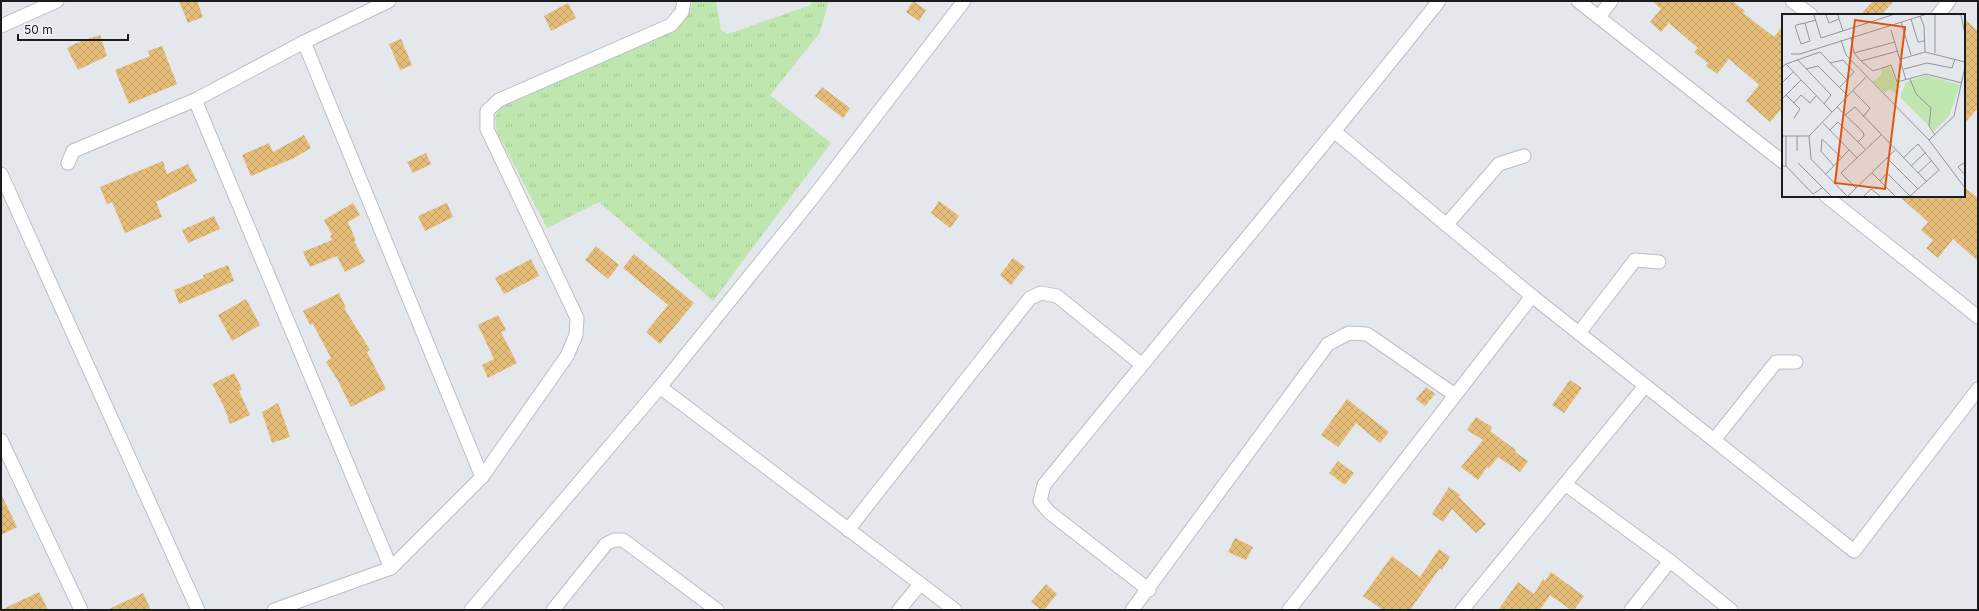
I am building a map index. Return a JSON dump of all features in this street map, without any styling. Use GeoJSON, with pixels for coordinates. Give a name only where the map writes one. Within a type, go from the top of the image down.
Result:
{"type":"FeatureCollection","features":[{"type":"Feature","properties":{"kind":"street"},"geometry":{"type":"LineString","coordinates":[[1,26],[57,1]]}},
{"type":"Feature","properties":{"kind":"street"},"geometry":{"type":"LineString","coordinates":[[68,163],[74,151],[195,100],[304,42],[389,1]]}},
{"type":"Feature","properties":{"kind":"street"},"geometry":{"type":"LineString","coordinates":[[274,610],[391,568],[482,477],[567,356],[576,335],[577,318],[487,129],[487,111],[499,100],[671,25],[682,12],[684,1]]}},
{"type":"Feature","properties":{"kind":"street"},"geometry":{"type":"LineString","coordinates":[[471,610],[660,387],[811,200],[964,1]]}},
{"type":"Feature","properties":{"kind":"street"},"geometry":{"type":"LineString","coordinates":[[1149,590],[1049,512],[1040,501],[1044,485],[1141,364],[1335,132],[1439,1]]}},
{"type":"Feature","properties":{"kind":"street"},"geometry":{"type":"LineString","coordinates":[[1578,1],[1782,161]]}},
{"type":"Feature","properties":{"kind":"street"},"geometry":{"type":"LineString","coordinates":[[1599,17],[1611,1]]}},
{"type":"Feature","properties":{"kind":"street"},"geometry":{"type":"LineString","coordinates":[[1792,1],[1810,14]]}},
{"type":"Feature","properties":{"kind":"street"},"geometry":{"type":"LineString","coordinates":[[1939,14],[1949,1]]}},
{"type":"Feature","properties":{"kind":"street"},"geometry":{"type":"LineString","coordinates":[[304,42],[482,477]]}},
{"type":"Feature","properties":{"kind":"street"},"geometry":{"type":"LineString","coordinates":[[195,100],[391,568]]}},
{"type":"Feature","properties":{"kind":"street"},"geometry":{"type":"LineString","coordinates":[[1335,132],[1532,296],[1854,551],[1978,389]]}},
{"type":"Feature","properties":{"kind":"street"},"geometry":{"type":"LineString","coordinates":[[1447,224],[1499,164],[1524,156]]}},
{"type":"Feature","properties":{"kind":"street"},"geometry":{"type":"LineString","coordinates":[[1,174],[198,610]]}},
{"type":"Feature","properties":{"kind":"street"},"geometry":{"type":"LineString","coordinates":[[1827,197],[1978,317]]}},
{"type":"Feature","properties":{"kind":"street"},"geometry":{"type":"LineString","coordinates":[[1579,333],[1635,260],[1659,262]]}},
{"type":"Feature","properties":{"kind":"street"},"geometry":{"type":"LineString","coordinates":[[848,530],[1030,298],[1041,293],[1056,296],[1141,364]]}},
{"type":"Feature","properties":{"kind":"street"},"geometry":{"type":"LineString","coordinates":[[1290,610],[1532,296]]}},
{"type":"Feature","properties":{"kind":"street"},"geometry":{"type":"LineString","coordinates":[[1132,610],[1149,590],[1328,344],[1349,332],[1367,334],[1455,394]]}},
{"type":"Feature","properties":{"kind":"street"},"geometry":{"type":"LineString","coordinates":[[1714,440],[1776,362],[1796,362]]}},
{"type":"Feature","properties":{"kind":"street"},"geometry":{"type":"LineString","coordinates":[[1462,610],[1645,386]]}},
{"type":"Feature","properties":{"kind":"street"},"geometry":{"type":"LineString","coordinates":[[660,387],[955,610]]}},
{"type":"Feature","properties":{"kind":"street"},"geometry":{"type":"LineString","coordinates":[[1,440],[81,610]]}},
{"type":"Feature","properties":{"kind":"street"},"geometry":{"type":"LineString","coordinates":[[1565,484],[1670,561],[1731,610]]}},
{"type":"Feature","properties":{"kind":"street"},"geometry":{"type":"LineString","coordinates":[[553,610],[606,544],[614,540],[623,540],[717,610]]}},
{"type":"Feature","properties":{"kind":"street"},"geometry":{"type":"LineString","coordinates":[[1631,610],[1670,561]]}},
{"type":"Feature","properties":{"kind":"street"},"geometry":{"type":"LineString","coordinates":[[899,610],[920,584]]}},
{"type":"Feature","properties":{"kind":"green space"},"geometry":{"type":"Polygon","coordinates":[[[693,1],[716,1],[721,30],[728,34],[811,5],[813,1],[829,1],[819,34],[770,95],[831,143],[713,301],[599,202],[547,228],[497,132],[495,117],[503,104],[673,30],[688,15],[693,1]]]}},
{"type":"Feature","properties":{"kind":"building"},"geometry":{"type":"Polygon","coordinates":[[[179,1],[197,1],[203,17],[188,23],[179,1]]]}},
{"type":"Feature","properties":{"kind":"building"},"geometry":{"type":"Polygon","coordinates":[[[913,1],[926,10],[919,21],[906,12],[913,1]]]}},
{"type":"Feature","properties":{"kind":"building"},"geometry":{"type":"Polygon","coordinates":[[[1652,1],[1732,1],[1745,11],[1743,13],[1774,37],[1782,27],[1782,108],[1770,122],[1746,101],[1759,85],[1729,59],[1717,74],[1706,66],[1708,63],[1694,52],[1698,48],[1669,23],[1661,32],[1650,22],[1661,9],[1652,1]]]}},
{"type":"Feature","properties":{"kind":"building"},"geometry":{"type":"Polygon","coordinates":[[[1873,1],[1894,1],[1882,14],[1861,14],[1873,1]]]}},
{"type":"Feature","properties":{"kind":"building"},"geometry":{"type":"Polygon","coordinates":[[[568,3],[576,18],[551,31],[544,16],[568,3]]]}},
{"type":"Feature","properties":{"kind":"building"},"geometry":{"type":"Polygon","coordinates":[[[1965,19],[1978,31],[1978,108],[1965,123],[1965,19]]]}},
{"type":"Feature","properties":{"kind":"building"},"geometry":{"type":"Polygon","coordinates":[[[100,35],[107,56],[78,70],[67,48],[81,41],[100,35]]]}},
{"type":"Feature","properties":{"kind":"building"},"geometry":{"type":"Polygon","coordinates":[[[401,39],[412,65],[400,70],[389,44],[401,39]]]}},
{"type":"Feature","properties":{"kind":"building"},"geometry":{"type":"Polygon","coordinates":[[[162,46],[177,84],[129,104],[115,70],[150,56],[148,51],[162,46]]]}},
{"type":"Feature","properties":{"kind":"building"},"geometry":{"type":"Polygon","coordinates":[[[822,87],[850,108],[843,118],[815,96],[822,87]]]}},
{"type":"Feature","properties":{"kind":"building"},"geometry":{"type":"Polygon","coordinates":[[[304,135],[311,148],[294,158],[251,176],[242,155],[269,143],[273,152],[304,135]]]}},
{"type":"Feature","properties":{"kind":"building"},"geometry":{"type":"Polygon","coordinates":[[[426,153],[431,164],[413,173],[407,162],[426,153]]]}},
{"type":"Feature","properties":{"kind":"building"},"geometry":{"type":"Polygon","coordinates":[[[163,161],[167,174],[188,164],[197,181],[156,202],[162,217],[125,233],[112,202],[107,204],[100,187],[163,161]]]}},
{"type":"Feature","properties":{"kind":"building"},"geometry":{"type":"Polygon","coordinates":[[[1965,188],[1978,198],[1978,261],[1953,239],[1938,258],[1926,248],[1933,240],[1921,230],[1928,222],[1900,197],[1965,197],[1965,188]]]}},
{"type":"Feature","properties":{"kind":"building"},"geometry":{"type":"Polygon","coordinates":[[[939,201],[959,216],[950,228],[931,213],[939,201]]]}},
{"type":"Feature","properties":{"kind":"building"},"geometry":{"type":"Polygon","coordinates":[[[353,203],[360,215],[348,222],[356,241],[354,241],[365,262],[345,272],[337,256],[310,267],[303,252],[332,240],[330,236],[332,235],[324,220],[353,203]]]}},
{"type":"Feature","properties":{"kind":"building"},"geometry":{"type":"Polygon","coordinates":[[[447,203],[453,217],[425,231],[418,216],[447,203]]]}},
{"type":"Feature","properties":{"kind":"building"},"geometry":{"type":"Polygon","coordinates":[[[214,216],[220,229],[188,243],[182,230],[214,216]]]}},
{"type":"Feature","properties":{"kind":"building"},"geometry":{"type":"Polygon","coordinates":[[[596,246],[619,265],[608,279],[585,260],[596,246]]]}},
{"type":"Feature","properties":{"kind":"building"},"geometry":{"type":"Polygon","coordinates":[[[634,254],[694,303],[660,344],[646,332],[668,305],[623,268],[634,254]]]}},
{"type":"Feature","properties":{"kind":"building"},"geometry":{"type":"Polygon","coordinates":[[[1013,258],[1025,267],[1011,285],[1000,275],[1013,258]]]}},
{"type":"Feature","properties":{"kind":"building"},"geometry":{"type":"Polygon","coordinates":[[[531,259],[539,276],[504,294],[495,278],[531,259]]]}},
{"type":"Feature","properties":{"kind":"building"},"geometry":{"type":"Polygon","coordinates":[[[228,265],[234,281],[179,304],[174,290],[204,278],[203,275],[228,265]]]}},
{"type":"Feature","properties":{"kind":"building"},"geometry":{"type":"Polygon","coordinates":[[[339,293],[346,308],[344,308],[370,350],[367,352],[386,389],[351,407],[337,379],[326,362],[331,358],[313,324],[310,325],[303,311],[339,293]]]}},
{"type":"Feature","properties":{"kind":"building"},"geometry":{"type":"Polygon","coordinates":[[[246,299],[260,325],[232,341],[218,315],[246,299]]]}},
{"type":"Feature","properties":{"kind":"building"},"geometry":{"type":"Polygon","coordinates":[[[498,315],[506,330],[501,332],[517,363],[488,378],[482,365],[494,359],[478,325],[498,315]]]}},
{"type":"Feature","properties":{"kind":"building"},"geometry":{"type":"Polygon","coordinates":[[[234,373],[242,389],[239,391],[250,415],[230,424],[224,407],[212,384],[234,373]]]}},
{"type":"Feature","properties":{"kind":"building"},"geometry":{"type":"Polygon","coordinates":[[[1570,380],[1582,388],[1564,413],[1552,405],[1570,380]]]}},
{"type":"Feature","properties":{"kind":"building"},"geometry":{"type":"Polygon","coordinates":[[[1426,387],[1435,394],[1425,406],[1416,399],[1426,387]]]}},
{"type":"Feature","properties":{"kind":"building"},"geometry":{"type":"Polygon","coordinates":[[[1347,399],[1389,432],[1380,443],[1356,423],[1338,447],[1321,435],[1347,399]]]}},
{"type":"Feature","properties":{"kind":"building"},"geometry":{"type":"Polygon","coordinates":[[[278,403],[290,437],[272,443],[262,412],[278,403]]]}},
{"type":"Feature","properties":{"kind":"building"},"geometry":{"type":"Polygon","coordinates":[[[1476,417],[1492,427],[1490,431],[1528,461],[1520,472],[1498,457],[1489,468],[1487,467],[1478,480],[1461,467],[1483,440],[1467,430],[1476,417]]]}},
{"type":"Feature","properties":{"kind":"building"},"geometry":{"type":"Polygon","coordinates":[[[1338,461],[1354,473],[1345,485],[1329,473],[1338,461]]]}},
{"type":"Feature","properties":{"kind":"building"},"geometry":{"type":"Polygon","coordinates":[[[1449,487],[1460,495],[1459,497],[1486,524],[1476,533],[1452,509],[1443,522],[1432,514],[1449,487]]]}},
{"type":"Feature","properties":{"kind":"building"},"geometry":{"type":"Polygon","coordinates":[[[1,494],[17,527],[1,535],[1,494]]]}},
{"type":"Feature","properties":{"kind":"building"},"geometry":{"type":"Polygon","coordinates":[[[1235,538],[1253,547],[1246,560],[1228,552],[1235,538]]]}},
{"type":"Feature","properties":{"kind":"building"},"geometry":{"type":"Polygon","coordinates":[[[1439,549],[1450,557],[1442,570],[1440,568],[1410,610],[1383,610],[1363,596],[1392,556],[1420,577],[1439,549]]]}},
{"type":"Feature","properties":{"kind":"building"},"geometry":{"type":"Polygon","coordinates":[[[1551,572],[1584,596],[1574,610],[1571,610],[1550,595],[1540,610],[1498,610],[1518,582],[1534,594],[1543,579],[1545,581],[1551,572]]]}},
{"type":"Feature","properties":{"kind":"building"},"geometry":{"type":"Polygon","coordinates":[[[1046,584],[1057,594],[1044,610],[1041,610],[1031,602],[1046,584]]]}},
{"type":"Feature","properties":{"kind":"building"},"geometry":{"type":"Polygon","coordinates":[[[39,592],[48,610],[1,610],[39,592]]]}},
{"type":"Feature","properties":{"kind":"building"},"geometry":{"type":"Polygon","coordinates":[[[143,593],[151,610],[107,610],[143,593]]]}}]}
